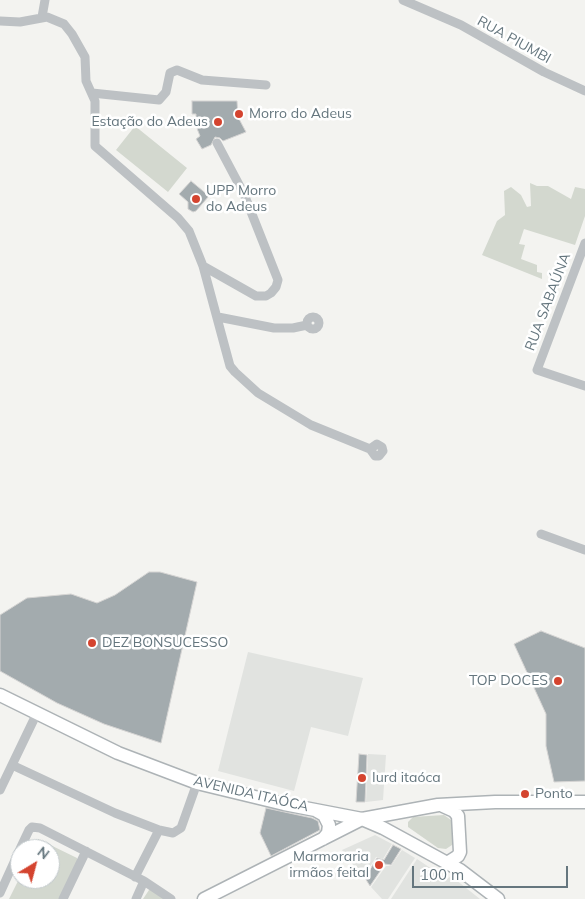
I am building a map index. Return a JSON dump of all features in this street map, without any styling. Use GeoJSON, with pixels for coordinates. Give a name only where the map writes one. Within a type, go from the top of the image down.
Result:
{"type":"FeatureCollection","features":[{"type":"Feature","properties":{"kind":"main road","name":"AVENIDA ITAÓCA"},"geometry":{"type":"LineString","coordinates":[[0,695],[36,715],[118,753],[197,782],[315,810],[362,819],[383,828],[447,863],[472,878],[498,899]]}},
{"type":"Feature","properties":{"kind":"main road"},"geometry":{"type":"LineString","coordinates":[[204,899],[362,819],[438,805],[495,802],[585,802]]}},
{"type":"Feature","properties":{"kind":"main road"},"geometry":{"type":"LineString","coordinates":[[438,805],[452,809],[458,816],[460,852],[455,859],[447,863]]}},
{"type":"Feature","properties":{"kind":"main road"},"geometry":{"type":"LineString","coordinates":[[315,810],[324,815],[329,825],[328,833],[323,840]]}},
{"type":"Feature","properties":{"kind":"street"},"geometry":{"type":"LineString","coordinates":[[42,17],[45,0]]}},
{"type":"Feature","properties":{"kind":"street","name":"RUA PIUMBI"},"geometry":{"type":"LineString","coordinates":[[403,0],[461,25],[544,72],[585,92]]}},
{"type":"Feature","properties":{"kind":"street"},"geometry":{"type":"LineString","coordinates":[[0,21],[20,22],[42,17],[58,20],[72,34],[85,57],[86,81],[95,101],[95,146],[184,223],[193,239],[202,266],[230,366],[239,377],[258,393],[292,415],[324,432],[370,450]]}},
{"type":"Feature","properties":{"kind":"street"},"geometry":{"type":"LineString","coordinates":[[92,93],[159,100],[166,92],[170,73],[177,70],[202,80],[266,85]]}},
{"type":"Feature","properties":{"kind":"street"},"geometry":{"type":"LineString","coordinates":[[202,266],[256,296],[266,296],[276,287],[278,280],[247,201],[217,143]]}},
{"type":"Feature","properties":{"kind":"street","name":"RUA SABAÚNA"},"geometry":{"type":"LineString","coordinates":[[585,244],[537,370],[585,386]]}},
{"type":"Feature","properties":{"kind":"street"},"geometry":{"type":"LineString","coordinates":[[218,318],[274,328],[293,328],[307,325]]}},
{"type":"Feature","properties":{"kind":"street"},"geometry":{"type":"LineString","coordinates":[[541,534],[585,550]]}},
{"type":"Feature","properties":{"kind":"street"},"geometry":{"type":"LineString","coordinates":[[0,790],[36,715]]}},
{"type":"Feature","properties":{"kind":"street"},"geometry":{"type":"LineString","coordinates":[[12,765],[78,797],[159,830],[173,833],[179,830],[197,782]]}},
{"type":"Feature","properties":{"kind":"street"},"geometry":{"type":"LineString","coordinates":[[25,839],[29,830],[36,827],[135,876],[171,899]]}},
{"type":"Feature","properties":{"kind":"street"},"geometry":{"type":"LineString","coordinates":[[135,876],[159,830]]}},
{"type":"Feature","properties":{"kind":"street"},"geometry":{"type":"LineString","coordinates":[[63,899],[86,852]]}},
{"type":"Feature","properties":{"kind":"street"},"geometry":{"type":"LineString","coordinates":[[0,893],[10,871]]}},
{"type":"Feature","properties":{"kind":"street"},"geometry":{"type":"LineString","coordinates":[[136,899],[144,881]]}},
{"type":"Feature","properties":{"kind":"shaded area"},"geometry":{"type":"Polygon","coordinates":[[[135,126],[187,168],[168,192],[116,150],[135,126]]]}},
{"type":"Feature","properties":{"kind":"shaded area"},"geometry":{"type":"Polygon","coordinates":[[[530,183],[537,186],[548,186],[571,199],[575,187],[585,189],[585,216],[575,245],[524,229],[519,244],[525,245],[521,259],[537,265],[537,272],[542,273],[542,279],[482,255],[497,221],[505,215],[504,191],[511,187],[521,195],[527,207],[531,206],[530,183]]]}},
{"type":"Feature","properties":{"kind":"shaded area"},"geometry":{"type":"Polygon","coordinates":[[[248,652],[363,678],[348,736],[311,727],[294,791],[218,771],[248,652]]]}},
{"type":"Feature","properties":{"kind":"shaded area"},"geometry":{"type":"Polygon","coordinates":[[[368,754],[386,755],[383,800],[366,802],[368,754]]]}},
{"type":"Feature","properties":{"kind":"shaded area"},"geometry":{"type":"Polygon","coordinates":[[[444,815],[451,820],[453,837],[452,845],[446,849],[438,848],[408,827],[408,822],[413,817],[444,815]]]}},
{"type":"Feature","properties":{"kind":"shaded area"},"geometry":{"type":"Polygon","coordinates":[[[375,835],[392,844],[383,859],[376,857],[363,878],[342,850],[375,835]]]}},
{"type":"Feature","properties":{"kind":"shaded area"},"geometry":{"type":"Polygon","coordinates":[[[60,850],[77,858],[77,863],[60,899],[9,899],[14,889],[60,889],[60,850]]]}},
{"type":"Feature","properties":{"kind":"shaded area"},"geometry":{"type":"Polygon","coordinates":[[[402,850],[415,858],[388,899],[382,899],[371,887],[386,866],[391,866],[402,850]]]}},
{"type":"Feature","properties":{"kind":"shaded area"},"geometry":{"type":"Polygon","coordinates":[[[417,859],[447,879],[451,876],[480,899],[391,899],[417,859]]]}},
{"type":"Feature","properties":{"kind":"shaded area"},"geometry":{"type":"Polygon","coordinates":[[[151,890],[169,899],[143,899],[151,890]]]}},
{"type":"Feature","properties":{"kind":"building","name":"Estação do Adeus"},"geometry":{"type":"Polygon","coordinates":[[[192,101],[237,101],[238,117],[246,132],[223,141],[215,137],[211,145],[202,149],[196,139],[200,136],[196,126],[196,114],[192,114],[192,101]]]}},
{"type":"Feature","properties":{"kind":"building","name":"UPP Morro do Adeus"},"geometry":{"type":"Polygon","coordinates":[[[191,181],[209,196],[193,212],[188,209],[188,202],[179,194],[191,181]]]}},
{"type":"Feature","properties":{"kind":"building","name":"DEZ BONSUCESSO"},"geometry":{"type":"Polygon","coordinates":[[[149,572],[160,572],[197,582],[161,743],[104,724],[57,703],[0,671],[0,615],[27,598],[71,594],[97,603],[115,595],[149,572]]]}},
{"type":"Feature","properties":{"kind":"building","name":"TOP DOCES"},"geometry":{"type":"Polygon","coordinates":[[[541,631],[585,648],[585,781],[554,782],[546,746],[546,714],[514,644],[541,631]]]}},
{"type":"Feature","properties":{"kind":"building","name":"Iurd itaóca"},"geometry":{"type":"Polygon","coordinates":[[[359,754],[367,755],[365,802],[356,802],[359,754]]]}},
{"type":"Feature","properties":{"kind":"building"},"geometry":{"type":"Polygon","coordinates":[[[266,808],[312,818],[318,821],[320,830],[271,856],[260,833],[266,808]]]}},
{"type":"Feature","properties":{"kind":"building","name":"Marmoraria irmãos feital"},"geometry":{"type":"Polygon","coordinates":[[[393,845],[401,849],[391,865],[385,864],[370,886],[365,878],[377,858],[384,860],[393,845]]]}},
{"type":"Feature","properties":{"kind":"place","name":"Morro do Adeus"},"geometry":{"type":"Point","coordinates":[239,114]}},
{"type":"Feature","properties":{"kind":"place","name":"Estação do Adeus"},"geometry":{"type":"Point","coordinates":[218,122]}},
{"type":"Feature","properties":{"kind":"place","name":"UPP Morro do Adeus"},"geometry":{"type":"Point","coordinates":[196,199]}},
{"type":"Feature","properties":{"kind":"place","name":"DEZ BONSUCESSO"},"geometry":{"type":"Point","coordinates":[92,643]}},
{"type":"Feature","properties":{"kind":"place","name":"TOP DOCES"},"geometry":{"type":"Point","coordinates":[558,681]}},
{"type":"Feature","properties":{"kind":"place","name":"Iurd itaóca"},"geometry":{"type":"Point","coordinates":[362,778]}},
{"type":"Feature","properties":{"kind":"place","name":"Ponto"},"geometry":{"type":"Point","coordinates":[525,794]}},
{"type":"Feature","properties":{"kind":"place","name":"Marmoraria irmãos feital"},"geometry":{"type":"Point","coordinates":[379,865]}}]}
